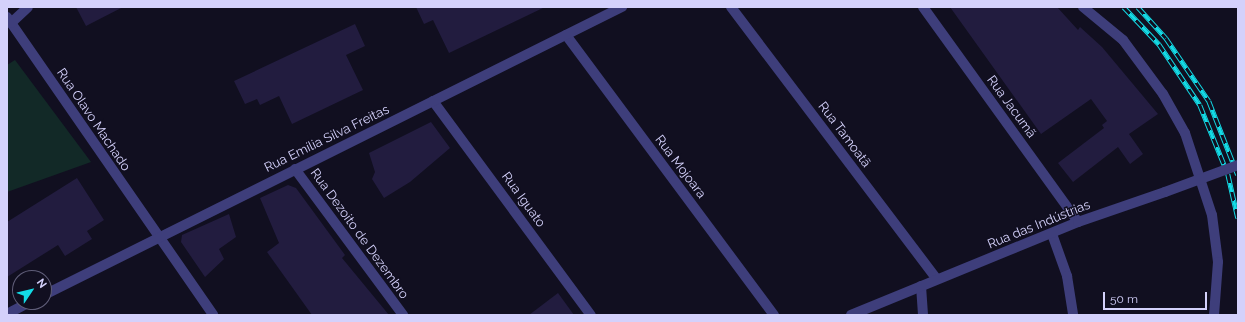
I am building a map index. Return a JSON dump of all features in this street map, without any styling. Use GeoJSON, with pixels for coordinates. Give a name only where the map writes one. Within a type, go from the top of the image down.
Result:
{"type":"FeatureCollection","features":[{"type":"Feature","properties":{"kind":"street"},"geometry":{"type":"LineString","coordinates":[[9,20],[28,7]]}},
{"type":"Feature","properties":{"kind":"street","name":"Rua Emília Silva Freitas"},"geometry":{"type":"LineString","coordinates":[[52,291],[622,7]]}},
{"type":"Feature","properties":{"kind":"street","name":"Rua Tamoatã"},"geometry":{"type":"LineString","coordinates":[[731,7],[937,279]]}},
{"type":"Feature","properties":{"kind":"street","name":"Rua Jacumã"},"geometry":{"type":"LineString","coordinates":[[923,7],[1078,222]]}},
{"type":"Feature","properties":{"kind":"street"},"geometry":{"type":"LineString","coordinates":[[1083,7],[1123,40],[1164,94],[1185,133],[1212,215],[1218,262],[1214,315]]}},
{"type":"Feature","properties":{"kind":"street","name":"Rua Olavo Machado"},"geometry":{"type":"LineString","coordinates":[[9,20],[157,238],[213,315]]}},
{"type":"Feature","properties":{"kind":"street","name":"Rua Mojoara"},"geometry":{"type":"LineString","coordinates":[[566,35],[774,315]]}},
{"type":"Feature","properties":{"kind":"street","name":"Rua Iguato"},"geometry":{"type":"LineString","coordinates":[[433,101],[591,315]]}},
{"type":"Feature","properties":{"kind":"street","name":"Rua das Indústrias"},"geometry":{"type":"LineString","coordinates":[[851,315],[937,279],[1052,234],[1078,222],[1238,165]]}},
{"type":"Feature","properties":{"kind":"street","name":"Rua Dezoito de Dezembro"},"geometry":{"type":"LineString","coordinates":[[295,169],[403,315]]}},
{"type":"Feature","properties":{"kind":"street"},"geometry":{"type":"LineString","coordinates":[[1052,234],[1068,276],[1073,315]]}},
{"type":"Feature","properties":{"kind":"street"},"geometry":{"type":"LineString","coordinates":[[921,286],[923,315]]}},
{"type":"Feature","properties":{"kind":"street"},"geometry":{"type":"LineString","coordinates":[[7,314],[22,311]]}},
{"type":"Feature","properties":{"kind":"green space"},"geometry":{"type":"Polygon","coordinates":[[[15,60],[91,162],[7,192],[7,65],[15,60]]]}},
{"type":"Feature","properties":{"kind":"building"},"geometry":{"type":"Polygon","coordinates":[[[76,7],[123,7],[86,26],[76,7]]]}},
{"type":"Feature","properties":{"kind":"building"},"geometry":{"type":"Polygon","coordinates":[[[416,7],[545,7],[449,53],[433,20],[424,24],[416,7]]]}},
{"type":"Feature","properties":{"kind":"building"},"geometry":{"type":"Polygon","coordinates":[[[950,7],[1057,7],[1078,30],[1080,27],[1102,47],[1158,114],[1129,134],[1143,154],[1130,164],[1118,147],[1073,182],[1058,163],[1104,128],[1102,125],[1107,121],[1091,99],[1041,134],[950,7]]]}},
{"type":"Feature","properties":{"kind":"building"},"geometry":{"type":"Polygon","coordinates":[[[355,24],[365,46],[346,55],[363,90],[292,124],[279,96],[260,105],[257,99],[245,104],[234,81],[355,24]]]}},
{"type":"Feature","properties":{"kind":"building"},"geometry":{"type":"Polygon","coordinates":[[[431,122],[450,148],[410,182],[384,198],[372,179],[375,172],[369,153],[431,122]]]}},
{"type":"Feature","properties":{"kind":"building"},"geometry":{"type":"Polygon","coordinates":[[[77,178],[104,220],[87,231],[92,239],[65,256],[58,245],[18,270],[12,270],[12,274],[7,277],[7,222],[77,178]]]}},
{"type":"Feature","properties":{"kind":"building"},"geometry":{"type":"Polygon","coordinates":[[[288,185],[296,188],[345,255],[342,258],[389,315],[312,315],[267,252],[279,243],[260,198],[288,185]]]}},
{"type":"Feature","properties":{"kind":"building"},"geometry":{"type":"Polygon","coordinates":[[[229,214],[236,237],[219,249],[224,259],[205,277],[181,242],[182,235],[229,214]]]}},
{"type":"Feature","properties":{"kind":"building"},"geometry":{"type":"Polygon","coordinates":[[[558,293],[574,315],[529,315],[558,293]]]}},
{"type":"Feature","properties":{"kind":"railway"},"geometry":{"type":"LineString","coordinates":[[1124,7],[1159,44],[1200,105],[1228,174],[1238,218]]}},
{"type":"Feature","properties":{"kind":"railway"},"geometry":{"type":"LineString","coordinates":[[1138,7],[1166,38],[1209,101],[1238,175]]}}]}
